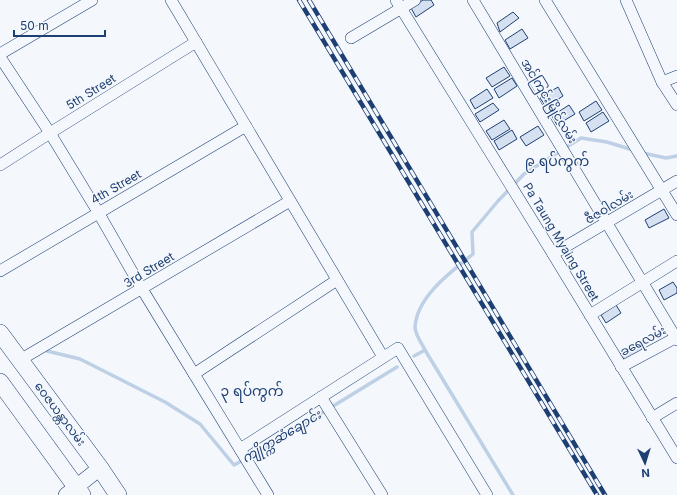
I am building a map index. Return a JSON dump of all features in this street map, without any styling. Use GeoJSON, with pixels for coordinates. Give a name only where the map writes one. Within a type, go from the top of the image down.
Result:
{"type":"FeatureCollection","features":[{"type":"Feature","properties":{"kind":"main road","name":"ဝေဇယန္တာလမ်း"},"geometry":{"type":"LineString","coordinates":[[0,333],[100,468],[118,495]]}},
{"type":"Feature","properties":{"kind":"main road"},"geometry":{"type":"LineString","coordinates":[[0,382],[75,492],[100,468]]}},
{"type":"Feature","properties":{"kind":"street"},"geometry":{"type":"LineString","coordinates":[[92,0],[0,55],[50,133],[98,212],[142,289],[268,495]]}},
{"type":"Feature","properties":{"kind":"street"},"geometry":{"type":"LineString","coordinates":[[172,0],[383,357]]}},
{"type":"Feature","properties":{"kind":"street"},"geometry":{"type":"LineString","coordinates":[[351,38],[398,4],[415,0]]}},
{"type":"Feature","properties":{"kind":"street","name":"အင်ကြင်းမြိုင်လမ်း"},"geometry":{"type":"LineString","coordinates":[[473,0],[677,338]]}},
{"type":"Feature","properties":{"kind":"street"},"geometry":{"type":"LineString","coordinates":[[545,0],[677,215]]}},
{"type":"Feature","properties":{"kind":"street"},"geometry":{"type":"LineString","coordinates":[[626,0],[662,82],[677,105]]}},
{"type":"Feature","properties":{"kind":"street","name":"Pa Taung Myaing Street"},"geometry":{"type":"LineString","coordinates":[[398,4],[677,458]]}},
{"type":"Feature","properties":{"kind":"street","name":"5th Street"},"geometry":{"type":"LineString","coordinates":[[0,166],[196,42]]}},
{"type":"Feature","properties":{"kind":"street"},"geometry":{"type":"LineString","coordinates":[[662,82],[677,76]]}},
{"type":"Feature","properties":{"kind":"street","name":"4th Street"},"geometry":{"type":"LineString","coordinates":[[0,272],[98,212],[246,126]]}},
{"type":"Feature","properties":{"kind":"street","name":"ဇီဇဝါလမ်း"},"geometry":{"type":"LineString","coordinates":[[553,254],[677,181]]}},
{"type":"Feature","properties":{"kind":"street","name":"3rd Street"},"geometry":{"type":"LineString","coordinates":[[20,360],[290,201]]}},
{"type":"Feature","properties":{"kind":"street"},"geometry":{"type":"LineString","coordinates":[[590,315],[677,261]]}},
{"type":"Feature","properties":{"kind":"street"},"geometry":{"type":"LineString","coordinates":[[194,374],[337,280]]}},
{"type":"Feature","properties":{"kind":"street","name":"ခရေလမ်း"},"geometry":{"type":"LineString","coordinates":[[622,367],[677,338]]}},
{"type":"Feature","properties":{"kind":"street"},"geometry":{"type":"LineString","coordinates":[[240,449],[398,348],[486,495]]}},
{"type":"Feature","properties":{"kind":"street"},"geometry":{"type":"LineString","coordinates":[[321,397],[382,495]]}},
{"type":"Feature","properties":{"kind":"street"},"geometry":{"type":"LineString","coordinates":[[652,418],[677,403]]}},
{"type":"Feature","properties":{"kind":"building"},"geometry":{"type":"Polygon","coordinates":[[[423,0],[431,0],[434,5],[416,17],[411,8],[423,0]]]}},
{"type":"Feature","properties":{"kind":"building"},"geometry":{"type":"Polygon","coordinates":[[[513,12],[519,18],[500,32],[497,23],[513,12]]]}},
{"type":"Feature","properties":{"kind":"building"},"geometry":{"type":"Polygon","coordinates":[[[522,29],[528,38],[510,49],[505,40],[522,29]]]}},
{"type":"Feature","properties":{"kind":"building"},"geometry":{"type":"Polygon","coordinates":[[[504,67],[510,76],[492,87],[486,78],[504,67]]]}},
{"type":"Feature","properties":{"kind":"building"},"geometry":{"type":"Polygon","coordinates":[[[512,78],[517,86],[499,98],[494,89],[512,78]]]}},
{"type":"Feature","properties":{"kind":"building"},"geometry":{"type":"Polygon","coordinates":[[[558,87],[563,96],[546,107],[540,98],[558,87]]]}},
{"type":"Feature","properties":{"kind":"building"},"geometry":{"type":"Polygon","coordinates":[[[487,89],[493,98],[475,109],[470,100],[487,89]]]}},
{"type":"Feature","properties":{"kind":"building"},"geometry":{"type":"Polygon","coordinates":[[[596,101],[602,110],[584,121],[579,112],[596,101]]]}},
{"type":"Feature","properties":{"kind":"building"},"geometry":{"type":"Polygon","coordinates":[[[493,103],[499,110],[480,122],[475,114],[493,103]]]}},
{"type":"Feature","properties":{"kind":"building"},"geometry":{"type":"Polygon","coordinates":[[[569,105],[575,114],[557,125],[552,116],[569,105]]]}},
{"type":"Feature","properties":{"kind":"building"},"geometry":{"type":"Polygon","coordinates":[[[603,112],[609,121],[591,132],[586,123],[603,112]]]}},
{"type":"Feature","properties":{"kind":"building"},"geometry":{"type":"Polygon","coordinates":[[[504,120],[510,129],[492,140],[486,131],[504,120]]]}},
{"type":"Feature","properties":{"kind":"building"},"geometry":{"type":"Polygon","coordinates":[[[538,126],[544,135],[526,146],[520,137],[538,126]]]}},
{"type":"Feature","properties":{"kind":"building"},"geometry":{"type":"Polygon","coordinates":[[[512,130],[517,139],[499,150],[494,141],[512,130]]]}},
{"type":"Feature","properties":{"kind":"building"},"geometry":{"type":"Polygon","coordinates":[[[664,209],[669,218],[649,228],[645,220],[664,209]]]}},
{"type":"Feature","properties":{"kind":"building"},"geometry":{"type":"Polygon","coordinates":[[[673,282],[677,288],[677,293],[664,300],[659,290],[673,282]]]}},
{"type":"Feature","properties":{"kind":"building"},"geometry":{"type":"Polygon","coordinates":[[[616,305],[621,313],[606,323],[601,315],[616,305]]]}},
{"type":"Feature","properties":{"kind":"building"},"geometry":{"type":"Polygon","coordinates":[[[638,342],[643,351],[626,362],[620,354],[638,342]]]}},
{"type":"Feature","properties":{"kind":"waterway"},"geometry":{"type":"LineString","coordinates":[[513,495],[419,339],[415,327],[417,316],[428,295],[436,286],[473,254],[472,232],[498,201],[524,174],[581,138],[607,142],[633,150]]}},
{"type":"Feature","properties":{"kind":"waterway"},"geometry":{"type":"LineString","coordinates":[[643,153],[666,158],[677,156]]}},
{"type":"Feature","properties":{"kind":"waterway","name":"ကျိုက္ကဆံချောင်း"},"geometry":{"type":"LineString","coordinates":[[414,356],[425,350]]}},
{"type":"Feature","properties":{"kind":"waterway","name":"ကျိုက္ကဆံချောင်း"},"geometry":{"type":"LineString","coordinates":[[47,351],[80,359],[165,402],[200,424],[234,465],[253,455],[397,367]]}},
{"type":"Feature","properties":{"kind":"railway"},"geometry":{"type":"LineString","coordinates":[[299,0],[597,495]]}},
{"type":"Feature","properties":{"kind":"railway"},"geometry":{"type":"LineString","coordinates":[[309,0],[605,495]]}},
{"type":"Feature","properties":{"kind":"district","name":"၉ ရပ်ကွက်"},"geometry":{"type":"Point","coordinates":[557,161]}},
{"type":"Feature","properties":{"kind":"district","name":"၃ ရပ်ကွက်"},"geometry":{"type":"Point","coordinates":[252,391]}}]}
